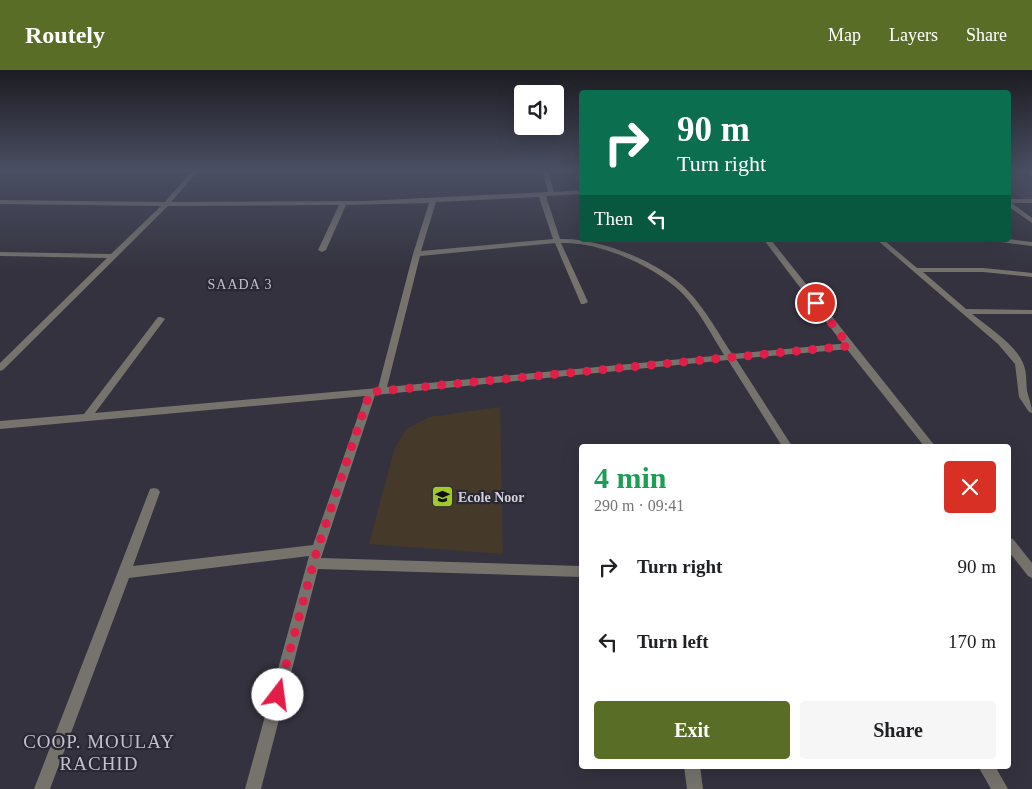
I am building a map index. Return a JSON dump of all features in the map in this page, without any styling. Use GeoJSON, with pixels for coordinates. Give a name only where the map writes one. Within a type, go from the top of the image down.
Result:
{"type":"FeatureCollection","features":[{"type":"Feature","properties":{"kind":"street"},"geometry":{"type":"LineString","coordinates":[[129,204],[206,204]]}},
{"type":"Feature","properties":{"kind":"street"},"geometry":{"type":"LineString","coordinates":[[0,368],[166,204]]}},
{"type":"Feature","properties":{"kind":"street"},"geometry":{"type":"LineString","coordinates":[[322,250],[343,204]]}},
{"type":"Feature","properties":{"kind":"street"},"geometry":{"type":"LineString","coordinates":[[253,789],[315,557],[376,391],[432,204]]}},
{"type":"Feature","properties":{"kind":"street"},"geometry":{"type":"LineString","coordinates":[[545,204],[557,241],[584,302]]}},
{"type":"Feature","properties":{"kind":"street"},"geometry":{"type":"LineString","coordinates":[[1011,204],[1032,220]]}},
{"type":"Feature","properties":{"kind":"street"},"geometry":{"type":"LineString","coordinates":[[417,254],[557,241],[579,241]]}},
{"type":"Feature","properties":{"kind":"street"},"geometry":{"type":"LineString","coordinates":[[1011,241],[1032,244]]}},
{"type":"Feature","properties":{"kind":"street"},"geometry":{"type":"LineString","coordinates":[[584,242],[601,247],[658,272],[678,284],[697,306],[786,444]]}},
{"type":"Feature","properties":{"kind":"street"},"geometry":{"type":"LineString","coordinates":[[769,242],[928,444]]}},
{"type":"Feature","properties":{"kind":"street"},"geometry":{"type":"LineString","coordinates":[[882,242],[965,311],[1013,355],[1019,364],[1022,395],[1032,410]]}},
{"type":"Feature","properties":{"kind":"street"},"geometry":{"type":"LineString","coordinates":[[0,254],[114,256]]}},
{"type":"Feature","properties":{"kind":"street"},"geometry":{"type":"LineString","coordinates":[[916,270],[983,270],[1032,275]]}},
{"type":"Feature","properties":{"kind":"street"},"geometry":{"type":"LineString","coordinates":[[965,311],[1032,312]]}},
{"type":"Feature","properties":{"kind":"street"},"geometry":{"type":"LineString","coordinates":[[87,417],[161,319]]}},
{"type":"Feature","properties":{"kind":"street"},"geometry":{"type":"LineString","coordinates":[[0,425],[849,346]]}},
{"type":"Feature","properties":{"kind":"street"},"geometry":{"type":"LineString","coordinates":[[1021,377],[1032,377]]}},
{"type":"Feature","properties":{"kind":"street"},"geometry":{"type":"LineString","coordinates":[[42,789],[154,492]]}},
{"type":"Feature","properties":{"kind":"street"},"geometry":{"type":"LineString","coordinates":[[1011,546],[1032,572]]}},
{"type":"Feature","properties":{"kind":"street"},"geometry":{"type":"LineString","coordinates":[[125,573],[315,557],[579,572]]}},
{"type":"Feature","properties":{"kind":"street"},"geometry":{"type":"LineString","coordinates":[[692,769],[695,789]]}},
{"type":"Feature","properties":{"kind":"street"},"geometry":{"type":"LineString","coordinates":[[988,769],[1000,789]]}},
{"type":"Feature","properties":{"kind":"shaded area","name":"Ecole Noor"},"geometry":{"type":"Polygon","coordinates":[[[500,407],[503,554],[369,544],[394,450],[406,429],[429,417],[500,407]]]}},
{"type":"Feature","properties":{"kind":"place","name":"Ecole Noor"},"geometry":{"type":"Point","coordinates":[442,497]}},
{"type":"Feature","properties":{"kind":"district","name":"SAADA 3"},"geometry":{"type":"Point","coordinates":[240,284]}},
{"type":"Feature","properties":{"kind":"district","name":"COOP. MOULAY RACHID"},"geometry":{"type":"Point","coordinates":[99,752]}},
{"type":"Feature","properties":{"kind":"route"},"geometry":{"type":"LineString","coordinates":[[278,695],[317,550],[370,392],[849,346],[816,303]]}}]}
